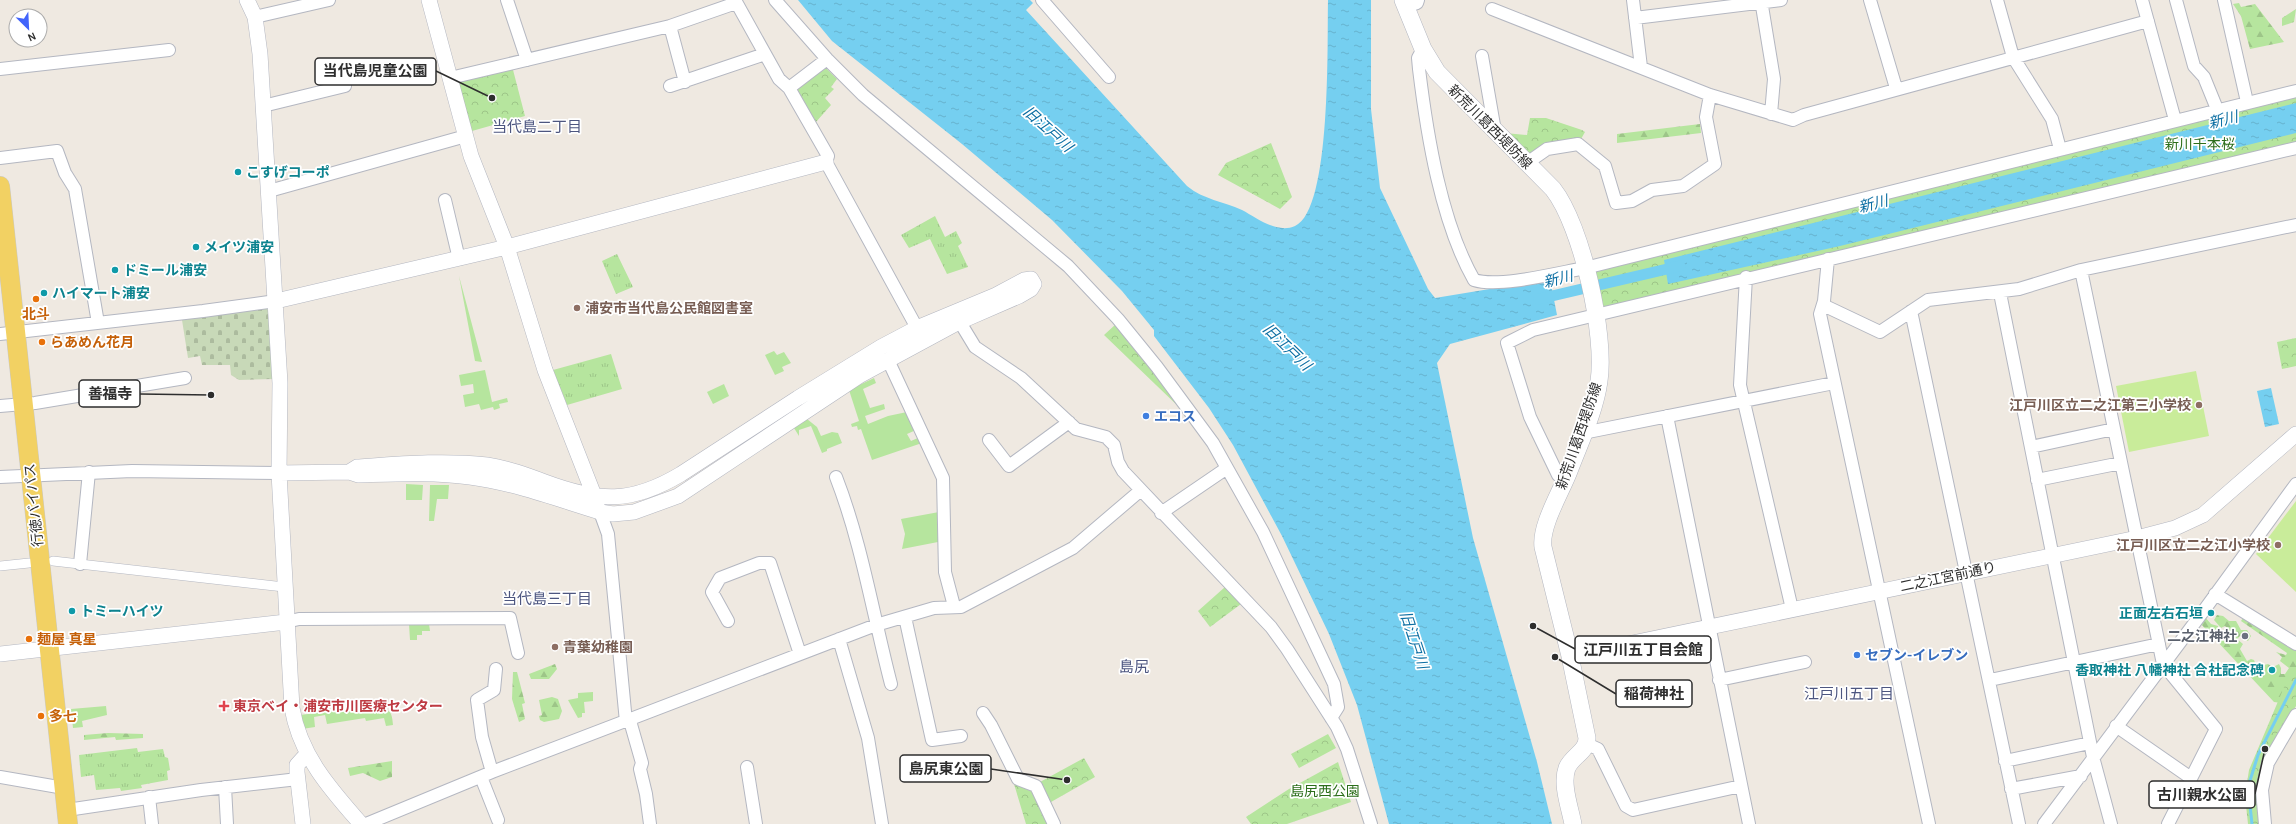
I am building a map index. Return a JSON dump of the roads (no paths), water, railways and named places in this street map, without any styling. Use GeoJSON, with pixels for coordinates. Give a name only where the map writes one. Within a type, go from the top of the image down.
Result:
{"type":"FeatureCollection","features":[{"type":"Feature","properties":{"kind":"main road","name":"新荒川葛西堤防線"},"geometry":{"type":"LineString","coordinates":[[1408,2],[1423,49],[1429,61],[1445,82],[1553,189],[1564,206],[1573,225],[1595,312],[1601,342],[1601,364],[1597,392],[1565,481],[1544,528],[1542,540],[1570,656],[1587,744]]}},
{"type":"Feature","properties":{"kind":"main road","name":"行徳バイパス"},"geometry":{"type":"LineString","coordinates":[[0,186],[8,333],[24,404],[67,817]]}},
{"type":"Feature","properties":{"kind":"main road"},"geometry":{"type":"LineString","coordinates":[[1573,824],[1566,783],[1567,769],[1587,744]]}},
{"type":"Feature","properties":{"kind":"street"},"geometry":{"type":"LineString","coordinates":[[248,0],[255,17],[259,35],[276,301],[280,383],[279,473],[284,587],[292,708],[298,732],[307,754],[322,778],[361,824]]}},
{"type":"Feature","properties":{"kind":"street"},"geometry":{"type":"LineString","coordinates":[[255,17],[329,0]]}},
{"type":"Feature","properties":{"kind":"street"},"geometry":{"type":"LineString","coordinates":[[429,0],[471,156],[507,247],[545,370],[608,534],[628,721],[642,764],[640,769],[646,794],[650,824]]}},
{"type":"Feature","properties":{"kind":"street"},"geometry":{"type":"LineString","coordinates":[[507,0],[527,60]]}},
{"type":"Feature","properties":{"kind":"street"},"geometry":{"type":"LineString","coordinates":[[775,0],[827,59],[863,95],[1068,266],[1118,319],[1157,367],[1213,443],[1263,532],[1334,684],[1338,707],[1331,718]]}},
{"type":"Feature","properties":{"kind":"street"},"geometry":{"type":"LineString","coordinates":[[1042,0],[1109,77]]}},
{"type":"Feature","properties":{"kind":"street"},"geometry":{"type":"LineString","coordinates":[[1633,0],[1641,67]]}},
{"type":"Feature","properties":{"kind":"street"},"geometry":{"type":"LineString","coordinates":[[1635,18],[1761,1],[1781,0]]}},
{"type":"Feature","properties":{"kind":"street"},"geometry":{"type":"LineString","coordinates":[[1870,0],[1896,88]]}},
{"type":"Feature","properties":{"kind":"street"},"geometry":{"type":"LineString","coordinates":[[1996,0],[2013,57],[2052,119],[2060,149]]}},
{"type":"Feature","properties":{"kind":"street"},"geometry":{"type":"LineString","coordinates":[[2142,0],[2175,120]]}},
{"type":"Feature","properties":{"kind":"street"},"geometry":{"type":"LineString","coordinates":[[2176,0],[2194,66],[2204,77],[2217,109]]}},
{"type":"Feature","properties":{"kind":"street"},"geometry":{"type":"LineString","coordinates":[[2224,0],[2248,102]]}},
{"type":"Feature","properties":{"kind":"street"},"geometry":{"type":"LineString","coordinates":[[1761,1],[1774,79],[1771,114]]}},
{"type":"Feature","properties":{"kind":"street"},"geometry":{"type":"LineString","coordinates":[[450,78],[670,26],[736,2],[779,79],[789,88],[828,156],[826,162],[917,328],[921,343]]}},
{"type":"Feature","properties":{"kind":"street"},"geometry":{"type":"LineString","coordinates":[[1492,9],[1641,67],[1710,96],[1793,120],[1804,115],[1896,88],[2148,21]]}},
{"type":"Feature","properties":{"kind":"street"},"geometry":{"type":"LineString","coordinates":[[670,26],[685,82]]}},
{"type":"Feature","properties":{"kind":"street"},"geometry":{"type":"LineString","coordinates":[[1423,49],[1418,58],[1419,69],[1442,196],[1460,248],[1474,280],[1481,282],[1501,282],[1585,271],[2217,109],[2296,91]]}},
{"type":"Feature","properties":{"kind":"street"},"geometry":{"type":"LineString","coordinates":[[0,69],[169,50]]}},
{"type":"Feature","properties":{"kind":"street"},"geometry":{"type":"LineString","coordinates":[[670,86],[765,54]]}},
{"type":"Feature","properties":{"kind":"street"},"geometry":{"type":"LineString","coordinates":[[1482,56],[1495,131]]}},
{"type":"Feature","properties":{"kind":"street"},"geometry":{"type":"LineString","coordinates":[[789,88],[827,59]]}},
{"type":"Feature","properties":{"kind":"street"},"geometry":{"type":"LineString","coordinates":[[263,106],[345,86]]}},
{"type":"Feature","properties":{"kind":"street"},"geometry":{"type":"LineString","coordinates":[[1527,163],[1547,149],[1578,144],[1605,166],[1616,203],[1632,201],[1652,190],[1682,186],[1715,164],[1706,117],[1710,96]]}},
{"type":"Feature","properties":{"kind":"street"},"geometry":{"type":"LineString","coordinates":[[268,191],[466,136]]}},
{"type":"Feature","properties":{"kind":"street"},"geometry":{"type":"LineString","coordinates":[[1565,481],[1558,475],[1530,417],[1507,344],[1533,330],[1595,312],[1828,259],[2296,148]]}},
{"type":"Feature","properties":{"kind":"street"},"geometry":{"type":"LineString","coordinates":[[0,158],[57,151],[75,189],[98,323]]}},
{"type":"Feature","properties":{"kind":"street"},"geometry":{"type":"LineString","coordinates":[[8,333],[276,301],[507,247],[826,162]]}},
{"type":"Feature","properties":{"kind":"street"},"geometry":{"type":"LineString","coordinates":[[444,200],[459,258]]}},
{"type":"Feature","properties":{"kind":"street"},"geometry":{"type":"LineString","coordinates":[[1823,305],[1880,332],[1928,300],[2019,289],[2081,270],[2296,225]]}},
{"type":"Feature","properties":{"kind":"street"},"geometry":{"type":"LineString","coordinates":[[1828,259],[1823,305],[1820,314],[1929,824]]}},
{"type":"Feature","properties":{"kind":"street"},"geometry":{"type":"LineString","coordinates":[[2081,270],[2163,664],[2216,729],[2168,824]]}},
{"type":"Feature","properties":{"kind":"street"},"geometry":{"type":"LineString","coordinates":[[1746,277],[1740,385],[1792,609]]}},
{"type":"Feature","properties":{"kind":"street"},"geometry":{"type":"LineString","coordinates":[[2000,292],[2073,662],[2093,756],[2111,824]]}},
{"type":"Feature","properties":{"kind":"street"},"geometry":{"type":"LineString","coordinates":[[1911,311],[1990,680],[2005,761],[2019,824]]}},
{"type":"Feature","properties":{"kind":"street"},"geometry":{"type":"LineString","coordinates":[[349,472],[357,467],[425,462],[472,463],[504,468],[568,490],[594,496],[626,497],[658,488],[852,363],[917,328],[957,318]]}},
{"type":"Feature","properties":{"kind":"street"},"geometry":{"type":"LineString","coordinates":[[0,477],[89,472],[349,472],[358,475],[434,474],[471,478],[512,485],[600,512],[612,514],[634,512],[678,496],[859,376],[921,343],[957,318]]}},
{"type":"Feature","properties":{"kind":"street"},"geometry":{"type":"LineString","coordinates":[[957,318],[975,347],[1021,378],[1076,429],[1106,437],[1114,446],[1118,462],[1123,470],[1270,627],[1331,718],[1347,749],[1371,824]]}},
{"type":"Feature","properties":{"kind":"street"},"geometry":{"type":"LineString","coordinates":[[888,360],[943,478],[945,572],[954,606]]}},
{"type":"Feature","properties":{"kind":"street"},"geometry":{"type":"LineString","coordinates":[[0,406],[24,404],[185,378]]}},
{"type":"Feature","properties":{"kind":"street"},"geometry":{"type":"LineString","coordinates":[[1583,433],[1834,383]]}},
{"type":"Feature","properties":{"kind":"street"},"geometry":{"type":"LineString","coordinates":[[1667,416],[1709,617],[1709,627],[1719,680],[1749,824]]}},
{"type":"Feature","properties":{"kind":"street"},"geometry":{"type":"LineString","coordinates":[[989,440],[1009,466],[1069,422]]}},
{"type":"Feature","properties":{"kind":"street"},"geometry":{"type":"LineString","coordinates":[[2031,447],[2114,429]]}},
{"type":"Feature","properties":{"kind":"street","name":"二之江宮前通り"},"geometry":{"type":"LineString","coordinates":[[1570,656],[2137,538],[2174,528],[2203,515],[2296,434]]}},
{"type":"Feature","properties":{"kind":"street"},"geometry":{"type":"LineString","coordinates":[[2037,480],[2121,463]]}},
{"type":"Feature","properties":{"kind":"street"},"geometry":{"type":"LineString","coordinates":[[1161,512],[1227,468]]}},
{"type":"Feature","properties":{"kind":"street"},"geometry":{"type":"LineString","coordinates":[[80,564],[89,472]]}},
{"type":"Feature","properties":{"kind":"street"},"geometry":{"type":"LineString","coordinates":[[836,477],[846,503],[862,562],[891,684]]}},
{"type":"Feature","properties":{"kind":"street"},"geometry":{"type":"LineString","coordinates":[[2044,824],[2296,484]]}},
{"type":"Feature","properties":{"kind":"street"},"geometry":{"type":"LineString","coordinates":[[366,824],[492,772],[876,625],[934,608],[954,606],[961,607],[1073,548],[1141,490]]}},
{"type":"Feature","properties":{"kind":"street"},"geometry":{"type":"LineString","coordinates":[[53,561],[284,587]]}},
{"type":"Feature","properties":{"kind":"street"},"geometry":{"type":"LineString","coordinates":[[0,566],[29,563]]}},
{"type":"Feature","properties":{"kind":"street"},"geometry":{"type":"LineString","coordinates":[[728,621],[712,592],[720,578],[759,563],[770,563],[800,654]]}},
{"type":"Feature","properties":{"kind":"street"},"geometry":{"type":"LineString","coordinates":[[2215,594],[2296,644]]}},
{"type":"Feature","properties":{"kind":"street"},"geometry":{"type":"LineString","coordinates":[[905,617],[932,740],[961,736]]}},
{"type":"Feature","properties":{"kind":"street"},"geometry":{"type":"LineString","coordinates":[[0,654],[286,622],[298,619],[510,618],[518,653]]}},
{"type":"Feature","properties":{"kind":"street"},"geometry":{"type":"LineString","coordinates":[[839,639],[868,738],[882,824]]}},
{"type":"Feature","properties":{"kind":"street"},"geometry":{"type":"LineString","coordinates":[[1990,680],[2159,644]]}},
{"type":"Feature","properties":{"kind":"street"},"geometry":{"type":"LineString","coordinates":[[1719,680],[1805,662]]}},
{"type":"Feature","properties":{"kind":"street"},"geometry":{"type":"LineString","coordinates":[[492,772],[482,737],[477,700],[494,690],[496,669]]}},
{"type":"Feature","properties":{"kind":"street"},"geometry":{"type":"LineString","coordinates":[[983,714],[991,726],[1018,780],[1036,786],[1054,824]]}},
{"type":"Feature","properties":{"kind":"street"},"geometry":{"type":"LineString","coordinates":[[2265,824],[2262,790],[2268,763],[2296,715]]}},
{"type":"Feature","properties":{"kind":"street"},"geometry":{"type":"LineString","coordinates":[[2116,726],[2191,778]]}},
{"type":"Feature","properties":{"kind":"street"},"geometry":{"type":"LineString","coordinates":[[2005,761],[2090,743]]}},
{"type":"Feature","properties":{"kind":"street"},"geometry":{"type":"LineString","coordinates":[[1587,744],[1598,749],[1626,806],[1633,810],[1741,786]]}},
{"type":"Feature","properties":{"kind":"street"},"geometry":{"type":"LineString","coordinates":[[303,824],[297,765],[307,754]]}},
{"type":"Feature","properties":{"kind":"street"},"geometry":{"type":"LineString","coordinates":[[747,767],[756,824]]}},
{"type":"Feature","properties":{"kind":"street"},"geometry":{"type":"LineString","coordinates":[[2011,789],[2081,776]]}},
{"type":"Feature","properties":{"kind":"street"},"geometry":{"type":"LineString","coordinates":[[0,777],[64,788]]}},
{"type":"Feature","properties":{"kind":"street"},"geometry":{"type":"LineString","coordinates":[[481,777],[498,820]]}},
{"type":"Feature","properties":{"kind":"street"},"geometry":{"type":"LineString","coordinates":[[67,817],[149,797],[298,779]]}},
{"type":"Feature","properties":{"kind":"street"},"geometry":{"type":"LineString","coordinates":[[225,787],[227,824]]}},
{"type":"Feature","properties":{"kind":"street"},"geometry":{"type":"LineString","coordinates":[[149,797],[152,824]]}},
{"type":"Feature","properties":{"kind":"water","name":"旧江戸川"},"geometry":{"type":"Polygon","coordinates":[[[798,0],[1030,0],[1033,3],[1026,10],[1187,186],[1193,191],[1242,210],[1274,227],[1288,228],[1295,226],[1307,213],[1316,189],[1325,122],[1328,0],[1371,0],[1371,109],[1380,188],[1428,289],[1435,298],[1550,279],[1557,315],[1450,344],[1437,363],[1473,538],[1537,762],[1552,824],[1389,824],[1357,705],[1329,634],[1282,536],[1233,445],[1209,408],[1154,336],[1154,330],[1122,291],[1052,220],[962,144],[832,41],[798,0]]]}},
{"type":"Feature","properties":{"kind":"water"},"geometry":{"type":"Polygon","coordinates":[[[2296,103],[2296,133],[1840,246],[1668,284],[1664,260],[2296,103]]]}},
{"type":"Feature","properties":{"kind":"water"},"geometry":{"type":"Polygon","coordinates":[[[2271,388],[2279,424],[2265,427],[2257,391],[2271,388]]]}},
{"type":"Feature","properties":{"kind":"waterway","name":"新川"},"geometry":{"type":"LineString","coordinates":[[1539,299],[1680,266]]}},
{"type":"Feature","properties":{"kind":"waterway"},"geometry":{"type":"LineString","coordinates":[[2252,824],[2248,787],[2258,755],[2296,680]]}},
{"type":"Feature","properties":{"kind":"place","name":"当代島児童公園"},"geometry":{"type":"Point","coordinates":[492,98]}},
{"type":"Feature","properties":{"kind":"place","name":"こすげコーポ"},"geometry":{"type":"Point","coordinates":[238,172]}},
{"type":"Feature","properties":{"kind":"place","name":"メイツ浦安"},"geometry":{"type":"Point","coordinates":[196,247]}},
{"type":"Feature","properties":{"kind":"place","name":"ドミール浦安"},"geometry":{"type":"Point","coordinates":[115,270]}},
{"type":"Feature","properties":{"kind":"place","name":"ハイマート浦安"},"geometry":{"type":"Point","coordinates":[44,293]}},
{"type":"Feature","properties":{"kind":"place","name":"北斗"},"geometry":{"type":"Point","coordinates":[36,299]}},
{"type":"Feature","properties":{"kind":"place","name":"浦安市当代島公民館図書室"},"geometry":{"type":"Point","coordinates":[577,308]}},
{"type":"Feature","properties":{"kind":"place","name":"らあめん花月"},"geometry":{"type":"Point","coordinates":[42,342]}},
{"type":"Feature","properties":{"kind":"place","name":"善福寺"},"geometry":{"type":"Point","coordinates":[211,395]}},
{"type":"Feature","properties":{"kind":"place","name":"江戸川区立二之江第三小学校"},"geometry":{"type":"Point","coordinates":[2199,405]}},
{"type":"Feature","properties":{"kind":"place","name":"エコス"},"geometry":{"type":"Point","coordinates":[1146,416]}},
{"type":"Feature","properties":{"kind":"place","name":"江戸川区立二之江小学校"},"geometry":{"type":"Point","coordinates":[2278,545]}},
{"type":"Feature","properties":{"kind":"place","name":"トミーハイツ"},"geometry":{"type":"Point","coordinates":[72,611]}},
{"type":"Feature","properties":{"kind":"place","name":"正面左右石垣"},"geometry":{"type":"Point","coordinates":[2211,613]}},
{"type":"Feature","properties":{"kind":"place","name":"江戸川五丁目会館"},"geometry":{"type":"Point","coordinates":[1533,626]}},
{"type":"Feature","properties":{"kind":"place","name":"二之江神社"},"geometry":{"type":"Point","coordinates":[2245,636]}},
{"type":"Feature","properties":{"kind":"place","name":"麺屋 真星"},"geometry":{"type":"Point","coordinates":[29,639]}},
{"type":"Feature","properties":{"kind":"place","name":"青葉幼稚園"},"geometry":{"type":"Point","coordinates":[555,647]}},
{"type":"Feature","properties":{"kind":"place","name":"セブン-イレブン"},"geometry":{"type":"Point","coordinates":[1857,655]}},
{"type":"Feature","properties":{"kind":"place","name":"稲荷神社"},"geometry":{"type":"Point","coordinates":[1555,657]}},
{"type":"Feature","properties":{"kind":"place","name":"香取神社 八幡神社 合社記念碑"},"geometry":{"type":"Point","coordinates":[2272,670]}},
{"type":"Feature","properties":{"kind":"place","name":"東京ベイ・浦安市川医療センター"},"geometry":{"type":"Point","coordinates":[224,706]}},
{"type":"Feature","properties":{"kind":"place","name":"多七"},"geometry":{"type":"Point","coordinates":[41,716]}},
{"type":"Feature","properties":{"kind":"place","name":"古川親水公園"},"geometry":{"type":"Point","coordinates":[2265,749]}},
{"type":"Feature","properties":{"kind":"place","name":"島尻東公園"},"geometry":{"type":"Point","coordinates":[1067,780]}},
{"type":"Feature","properties":{"kind":"district","name":"当代島二丁目"},"geometry":{"type":"Point","coordinates":[537,127]}},
{"type":"Feature","properties":{"kind":"district","name":"当代島三丁目"},"geometry":{"type":"Point","coordinates":[547,599]}},
{"type":"Feature","properties":{"kind":"district","name":"島尻"},"geometry":{"type":"Point","coordinates":[1134,667]}},
{"type":"Feature","properties":{"kind":"district","name":"江戸川五丁目"},"geometry":{"type":"Point","coordinates":[1849,694]}},
{"type":"Feature","properties":{"kind":"park label","name":"新川千本桜"},"geometry":{"type":"Point","coordinates":[2200,144]}},
{"type":"Feature","properties":{"kind":"park label","name":"島尻西公園"},"geometry":{"type":"Point","coordinates":[1325,791]}}]}
